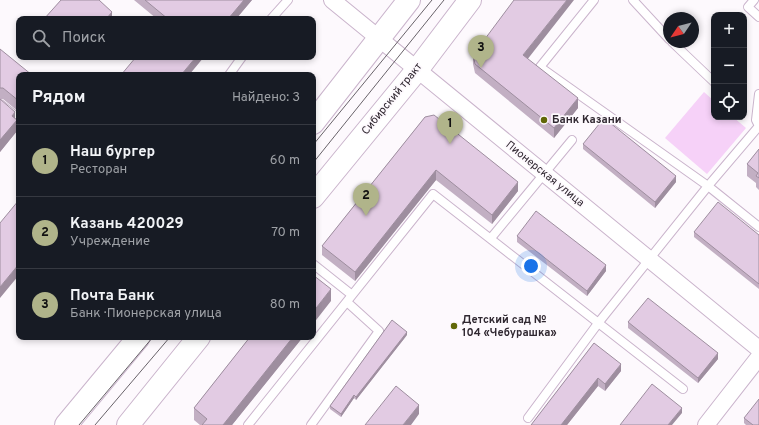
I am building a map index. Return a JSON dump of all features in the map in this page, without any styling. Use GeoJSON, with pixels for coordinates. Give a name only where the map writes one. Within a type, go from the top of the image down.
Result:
{"type":"FeatureCollection","features":[{"type":"Feature","properties":{"kind":"main road"},"geometry":{"type":"LineString","coordinates":[[316,120],[378,38],[409,0]]}},
{"type":"Feature","properties":{"kind":"main road","name":"Сибирский тракт"},"geometry":{"type":"LineString","coordinates":[[316,193],[417,70],[470,0]]}},
{"type":"Feature","properties":{"kind":"main road"},"geometry":{"type":"LineString","coordinates":[[66,425],[137,340]]}},
{"type":"Feature","properties":{"kind":"main road"},"geometry":{"type":"LineString","coordinates":[[128,425],[197,340]]}},
{"type":"Feature","properties":{"kind":"street","name":"Пионерская улица"},"geometry":{"type":"LineString","coordinates":[[332,0],[759,349]]}},
{"type":"Feature","properties":{"kind":"street"},"geometry":{"type":"LineString","coordinates":[[706,425],[759,357]]}},
{"type":"Feature","properties":{"kind":"lane"},"geometry":{"type":"LineString","coordinates":[[274,16],[288,0]]}},
{"type":"Feature","properties":{"kind":"lane"},"geometry":{"type":"LineString","coordinates":[[594,0],[540,67],[708,186],[759,227]]}},
{"type":"Feature","properties":{"kind":"lane"},"geometry":{"type":"LineString","coordinates":[[633,0],[663,32]]}},
{"type":"Feature","properties":{"kind":"lane"},"geometry":{"type":"LineString","coordinates":[[754,0],[748,7],[759,17]]}},
{"type":"Feature","properties":{"kind":"lane"},"geometry":{"type":"LineString","coordinates":[[678,48],[711,79]]}},
{"type":"Feature","properties":{"kind":"lane"},"geometry":{"type":"LineString","coordinates":[[231,72],[240,60]]}},
{"type":"Feature","properties":{"kind":"lane"},"geometry":{"type":"LineString","coordinates":[[528,418],[599,322],[650,260],[663,241],[759,126],[756,120],[759,94]]}},
{"type":"Feature","properties":{"kind":"lane"},"geometry":{"type":"LineString","coordinates":[[0,104],[16,117]]}},
{"type":"Feature","properties":{"kind":"lane"},"geometry":{"type":"LineString","coordinates":[[491,238],[572,140]]}},
{"type":"Feature","properties":{"kind":"lane"},"geometry":{"type":"LineString","coordinates":[[316,339],[433,194],[684,389]]}},
{"type":"Feature","properties":{"kind":"lane"},"geometry":{"type":"LineString","coordinates":[[311,425],[379,331],[349,298],[316,267]]}},
{"type":"Feature","properties":{"kind":"lane"},"geometry":{"type":"LineString","coordinates":[[248,425],[316,340]]}},
{"type":"Feature","properties":{"kind":"shaded area"},"geometry":{"type":"Polygon","coordinates":[[[704,92],[711,98],[711,120],[737,120],[746,128],[707,174],[665,138],[704,92]]]}},
{"type":"Feature","properties":{"kind":"building"},"geometry":{"type":"Polygon","coordinates":[[[61,0],[99,0],[112,12],[109,16],[47,16],[61,0]]]}},
{"type":"Feature","properties":{"kind":"building"},"geometry":{"type":"Polygon","coordinates":[[[145,0],[244,0],[231,16],[164,16],[145,0]]]}},
{"type":"Feature","properties":{"kind":"building"},"geometry":{"type":"Polygon","coordinates":[[[514,0],[567,0],[523,55],[578,98],[554,128],[475,64],[473,55],[514,0]]]}},
{"type":"Feature","properties":{"kind":"building"},"geometry":{"type":"Polygon","coordinates":[[[0,49],[28,72],[16,72],[16,99],[3,88],[0,88],[0,49]]]}},
{"type":"Feature","properties":{"kind":"building"},"geometry":{"type":"Polygon","coordinates":[[[134,60],[194,60],[184,72],[124,72],[134,60]]]}},
{"type":"Feature","properties":{"kind":"building"},"geometry":{"type":"Polygon","coordinates":[[[0,99],[15,112],[12,116],[16,119],[16,121],[0,140],[0,99]]]}},
{"type":"Feature","properties":{"kind":"building"},"geometry":{"type":"Polygon","coordinates":[[[434,115],[518,182],[492,215],[436,170],[355,272],[322,246],[425,117],[434,115]]]}},
{"type":"Feature","properties":{"kind":"building"},"geometry":{"type":"Polygon","coordinates":[[[604,118],[676,176],[655,202],[583,144],[604,118]]]}},
{"type":"Feature","properties":{"kind":"building"},"geometry":{"type":"Polygon","coordinates":[[[759,149],[759,178],[756,176],[758,173],[747,164],[759,149]]]}},
{"type":"Feature","properties":{"kind":"building"},"geometry":{"type":"Polygon","coordinates":[[[718,202],[759,235],[759,284],[694,232],[718,202]]]}},
{"type":"Feature","properties":{"kind":"building"},"geometry":{"type":"Polygon","coordinates":[[[16,204],[16,268],[0,287],[0,223],[16,204]]]}},
{"type":"Feature","properties":{"kind":"building"},"geometry":{"type":"Polygon","coordinates":[[[536,211],[606,265],[587,291],[517,236],[536,211]]]}},
{"type":"Feature","properties":{"kind":"building"},"geometry":{"type":"Polygon","coordinates":[[[316,277],[331,289],[316,308],[316,277]]]}},
{"type":"Feature","properties":{"kind":"building"},"geometry":{"type":"Polygon","coordinates":[[[648,298],[718,353],[698,378],[628,322],[648,298]]]}},
{"type":"Feature","properties":{"kind":"building"},"geometry":{"type":"Polygon","coordinates":[[[392,320],[407,332],[356,397],[354,395],[341,414],[330,406],[392,320]]]}},
{"type":"Feature","properties":{"kind":"building"},"geometry":{"type":"Polygon","coordinates":[[[248,340],[291,340],[223,425],[202,425],[207,419],[194,408],[248,340]]]}},
{"type":"Feature","properties":{"kind":"building"},"geometry":{"type":"Polygon","coordinates":[[[594,343],[621,364],[605,384],[598,378],[561,425],[531,425],[594,343]]]}},
{"type":"Feature","properties":{"kind":"building"},"geometry":{"type":"Polygon","coordinates":[[[652,384],[682,408],[668,425],[620,425],[652,384]]]}},
{"type":"Feature","properties":{"kind":"building"},"geometry":{"type":"Polygon","coordinates":[[[396,386],[419,405],[403,425],[365,425],[396,386]]]}},
{"type":"Feature","properties":{"kind":"building"},"geometry":{"type":"Polygon","coordinates":[[[759,399],[759,425],[753,425],[744,418],[759,399]]]}},
{"type":"Feature","properties":{"kind":"tram line"},"geometry":{"type":"LineString","coordinates":[[316,141],[432,0]]}},
{"type":"Feature","properties":{"kind":"tram line"},"geometry":{"type":"LineString","coordinates":[[316,159],[444,0]]}},
{"type":"Feature","properties":{"kind":"tram line"},"geometry":{"type":"LineString","coordinates":[[79,425],[150,340]]}},
{"type":"Feature","properties":{"kind":"tram line"},"geometry":{"type":"LineString","coordinates":[[95,425],[167,340]]}},
{"type":"Feature","properties":{"kind":"place","name":"Почта Банк"},"geometry":{"type":"Point","coordinates":[481,68]}},
{"type":"Feature","properties":{"kind":"place","name":"Банк Казани"},"geometry":{"type":"Point","coordinates":[544,120]}},
{"type":"Feature","properties":{"kind":"place","name":"Наш бургер"},"geometry":{"type":"Point","coordinates":[450,144]}},
{"type":"Feature","properties":{"kind":"place","name":"Казань 420029"},"geometry":{"type":"Point","coordinates":[366,216]}},
{"type":"Feature","properties":{"kind":"place","name":"Детский сад № 104 «Чебурашка»"},"geometry":{"type":"Point","coordinates":[454,326]}}]}
